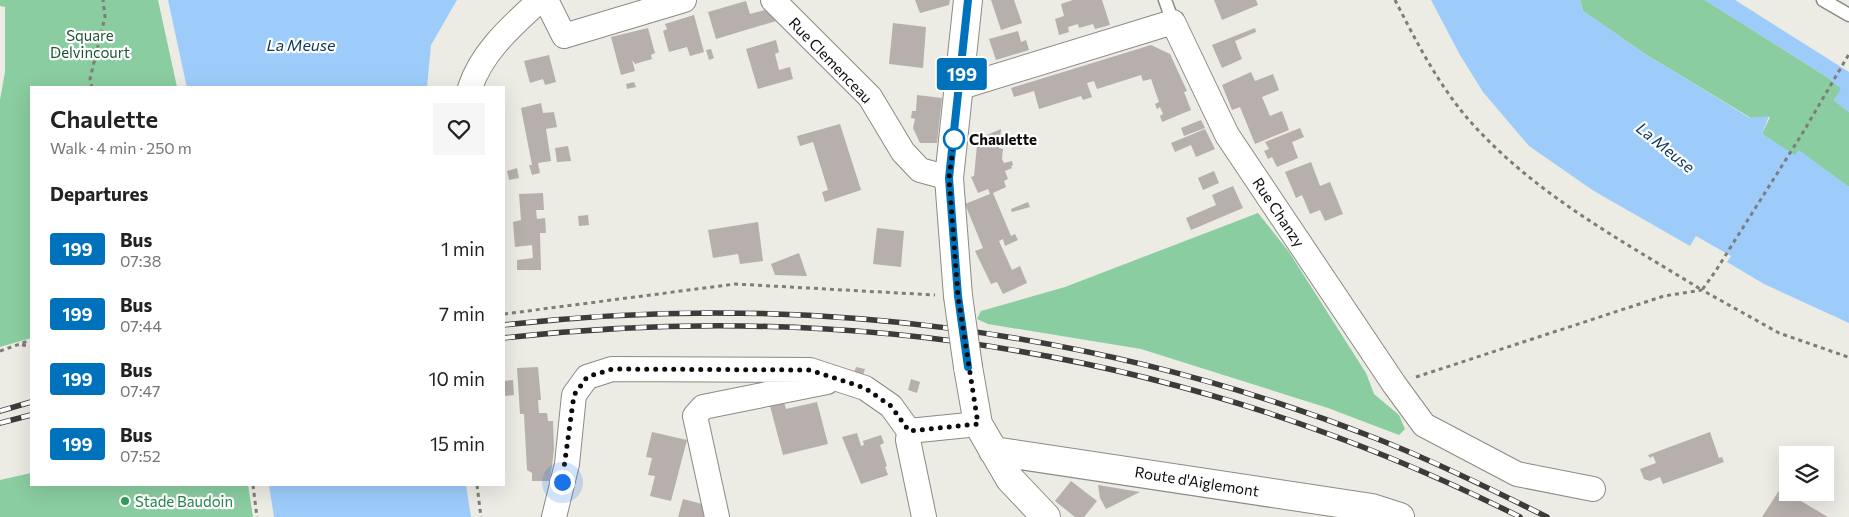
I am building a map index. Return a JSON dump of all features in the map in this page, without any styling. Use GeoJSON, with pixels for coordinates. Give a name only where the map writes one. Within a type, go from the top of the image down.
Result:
{"type":"FeatureCollection","features":[{"type":"Feature","properties":{"kind":"street"},"geometry":{"type":"LineString","coordinates":[[471,86],[489,52],[515,22],[540,0]]}},
{"type":"Feature","properties":{"kind":"street"},"geometry":{"type":"LineString","coordinates":[[546,0],[564,36],[684,0]]}},
{"type":"Feature","properties":{"kind":"street","name":"Rue Clemenceau"},"geometry":{"type":"LineString","coordinates":[[773,0],[870,97],[903,152],[920,170],[949,178]]}},
{"type":"Feature","properties":{"kind":"street"},"geometry":{"type":"LineString","coordinates":[[968,0],[949,178],[958,296],[968,367],[978,424],[1010,480],[1046,517]]}},
{"type":"Feature","properties":{"kind":"street"},"geometry":{"type":"LineString","coordinates":[[960,86],[1173,22]]}},
{"type":"Feature","properties":{"kind":"street","name":"Rue Chanzy"},"geometry":{"type":"LineString","coordinates":[[1173,22],[1228,135],[1394,384],[1424,425],[1517,474],[1593,488]]}},
{"type":"Feature","properties":{"kind":"street"},"geometry":{"type":"LineString","coordinates":[[554,517],[566,464],[574,395],[587,377],[612,369],[810,370],[865,388],[891,406],[909,431],[908,440],[924,517]]}},
{"type":"Feature","properties":{"kind":"street"},"geometry":{"type":"LineString","coordinates":[[717,517],[695,416],[703,407],[827,382],[833,376]]}},
{"type":"Feature","properties":{"kind":"street"},"geometry":{"type":"LineString","coordinates":[[909,431],[978,424]]}},
{"type":"Feature","properties":{"kind":"street","name":"Route d'Aiglemont"},"geometry":{"type":"LineString","coordinates":[[993,451],[1372,508],[1400,517]]}},
{"type":"Feature","properties":{"kind":"lane"},"geometry":{"type":"LineString","coordinates":[[1164,0],[1173,22]]}},
{"type":"Feature","properties":{"kind":"lane"},"geometry":{"type":"LineString","coordinates":[[1823,0],[1849,15]]}},
{"type":"Feature","properties":{"kind":"path"},"geometry":{"type":"LineString","coordinates":[[92,86],[90,79],[105,18],[103,0]]}},
{"type":"Feature","properties":{"kind":"path"},"geometry":{"type":"LineString","coordinates":[[1395,0],[1421,50],[1478,131],[1523,172],[1572,210],[1702,290],[1779,334],[1848,357]]}},
{"type":"Feature","properties":{"kind":"path"},"geometry":{"type":"LineString","coordinates":[[1394,384],[1664,296],[1702,290],[1802,134],[1820,100],[1849,54]]}},
{"type":"Feature","properties":{"kind":"path"},"geometry":{"type":"LineString","coordinates":[[505,314],[735,284],[958,296]]}},
{"type":"Feature","properties":{"kind":"path"},"geometry":{"type":"LineString","coordinates":[[0,350],[30,340]]}},
{"type":"Feature","properties":{"kind":"path"},"geometry":{"type":"LineString","coordinates":[[20,345],[30,346]]}},
{"type":"Feature","properties":{"kind":"path"},"geometry":{"type":"LineString","coordinates":[[253,486],[257,517]]}},
{"type":"Feature","properties":{"kind":"path"},"geometry":{"type":"LineString","coordinates":[[477,486],[481,517]]}},
{"type":"Feature","properties":{"kind":"green space","name":"Square Delvincourt"},"geometry":{"type":"Polygon","coordinates":[[[0,0],[158,0],[177,86],[30,86],[30,338],[0,347],[0,100],[5,72],[5,7],[0,6],[0,0]]]}},
{"type":"Feature","properties":{"kind":"green space"},"geometry":{"type":"Polygon","coordinates":[[[1580,0],[1705,0],[1827,77],[1842,89],[1834,100],[1849,112],[1849,187],[1799,151],[1795,156],[1762,134],[1770,117],[1751,118],[1645,54],[1583,11],[1580,0]]]}},
{"type":"Feature","properties":{"kind":"green space"},"geometry":{"type":"Polygon","coordinates":[[[1258,213],[1289,252],[1366,373],[1374,394],[1399,415],[1405,429],[1399,435],[1328,408],[1141,349],[988,324],[977,319],[981,311],[1065,287],[1258,213]]]}},
{"type":"Feature","properties":{"kind":"green space","name":"Stade Baudoin"},"geometry":{"type":"Polygon","coordinates":[[[30,473],[30,486],[248,486],[253,517],[0,517],[0,480],[30,473]]]}},
{"type":"Feature","properties":{"kind":"water","name":"La Meuse"},"geometry":{"type":"Polygon","coordinates":[[[168,0],[457,0],[431,45],[427,86],[187,86],[168,0]]]}},
{"type":"Feature","properties":{"kind":"water"},"geometry":{"type":"Polygon","coordinates":[[[1431,0],[1580,0],[1583,11],[1645,54],[1750,118],[1769,116],[1762,134],[1795,155],[1799,150],[1849,187],[1849,323],[1764,284],[1727,262],[1731,256],[1696,236],[1690,246],[1594,191],[1529,146],[1483,92],[1460,55],[1431,0]]]}},
{"type":"Feature","properties":{"kind":"water"},"geometry":{"type":"Polygon","coordinates":[[[1705,0],[1735,0],[1849,72],[1849,112],[1834,100],[1841,89],[1827,77],[1705,0]]]}},
{"type":"Feature","properties":{"kind":"water"},"geometry":{"type":"Polygon","coordinates":[[[269,486],[466,486],[471,517],[274,517],[269,486]]]}},
{"type":"Feature","properties":{"kind":"building"},"geometry":{"type":"Polygon","coordinates":[[[915,0],[950,0],[949,5],[920,13],[915,0]]]}},
{"type":"Feature","properties":{"kind":"building"},"geometry":{"type":"Polygon","coordinates":[[[991,0],[1014,0],[1022,23],[1001,30],[991,0]]]}},
{"type":"Feature","properties":{"kind":"building"},"geometry":{"type":"Polygon","coordinates":[[[1073,0],[1102,0],[1110,25],[1095,29],[1093,24],[1079,28],[1078,24],[1068,27],[1069,32],[1059,35],[1055,19],[1064,16],[1061,4],[1073,0]]]}},
{"type":"Feature","properties":{"kind":"building"},"geometry":{"type":"Polygon","coordinates":[[[1214,0],[1256,0],[1258,5],[1222,20],[1214,0]]]}},
{"type":"Feature","properties":{"kind":"building"},"geometry":{"type":"Polygon","coordinates":[[[746,1],[750,14],[765,10],[776,21],[716,39],[708,12],[746,1]]]}},
{"type":"Feature","properties":{"kind":"building"},"geometry":{"type":"Polygon","coordinates":[[[694,15],[704,52],[690,56],[687,47],[669,52],[663,31],[667,29],[665,24],[694,15]]]}},
{"type":"Feature","properties":{"kind":"building"},"geometry":{"type":"Polygon","coordinates":[[[893,23],[926,27],[923,68],[889,64],[893,23]]]}},
{"type":"Feature","properties":{"kind":"building"},"geometry":{"type":"Polygon","coordinates":[[[648,28],[655,53],[651,55],[652,59],[635,64],[632,60],[635,71],[621,75],[611,37],[648,28]]]}},
{"type":"Feature","properties":{"kind":"building"},"geometry":{"type":"Polygon","coordinates":[[[1255,28],[1256,32],[1235,41],[1242,59],[1222,68],[1212,45],[1255,28]]]}},
{"type":"Feature","properties":{"kind":"building"},"geometry":{"type":"Polygon","coordinates":[[[1018,31],[1021,42],[1026,40],[1029,50],[996,60],[989,39],[1018,31]]]}},
{"type":"Feature","properties":{"kind":"building"},"geometry":{"type":"Polygon","coordinates":[[[776,40],[779,52],[775,54],[779,70],[790,67],[793,79],[758,89],[746,49],[776,40]]]}},
{"type":"Feature","properties":{"kind":"building"},"geometry":{"type":"Polygon","coordinates":[[[1151,45],[1170,54],[1187,91],[1184,92],[1191,110],[1162,122],[1160,116],[1163,114],[1160,107],[1157,109],[1155,104],[1159,102],[1151,79],[1143,81],[1141,75],[1097,89],[1094,81],[1087,83],[1092,97],[1083,100],[1081,96],[1039,109],[1034,91],[1014,97],[1011,88],[1151,45]]]}},
{"type":"Feature","properties":{"kind":"building"},"geometry":{"type":"Polygon","coordinates":[[[711,49],[714,58],[709,60],[706,50],[711,49]]]}},
{"type":"Feature","properties":{"kind":"building"},"geometry":{"type":"Polygon","coordinates":[[[549,55],[556,82],[545,85],[543,79],[530,83],[524,61],[549,55]]]}},
{"type":"Feature","properties":{"kind":"building"},"geometry":{"type":"Polygon","coordinates":[[[1251,72],[1255,81],[1273,74],[1279,90],[1262,97],[1270,116],[1282,111],[1289,130],[1255,144],[1240,107],[1232,110],[1222,85],[1251,72]]]}},
{"type":"Feature","properties":{"kind":"building"},"geometry":{"type":"Polygon","coordinates":[[[634,82],[636,87],[627,89],[626,84],[634,82]]]}},
{"type":"Feature","properties":{"kind":"building"},"geometry":{"type":"Polygon","coordinates":[[[917,95],[942,98],[937,143],[920,143],[913,128],[915,119],[911,118],[912,111],[916,111],[917,95]]]}},
{"type":"Feature","properties":{"kind":"building"},"geometry":{"type":"Polygon","coordinates":[[[541,103],[543,113],[554,112],[557,127],[546,129],[551,161],[538,163],[540,173],[532,175],[529,165],[532,165],[521,108],[541,103]]]}},
{"type":"Feature","properties":{"kind":"building"},"geometry":{"type":"Polygon","coordinates":[[[1201,120],[1205,128],[1184,136],[1181,128],[1201,120]]]}},
{"type":"Feature","properties":{"kind":"building"},"geometry":{"type":"Polygon","coordinates":[[[840,124],[861,190],[825,202],[822,192],[828,190],[813,142],[800,146],[797,136],[840,124]]]}},
{"type":"Feature","properties":{"kind":"building"},"geometry":{"type":"Polygon","coordinates":[[[1300,128],[1304,137],[1292,142],[1298,158],[1277,167],[1272,157],[1268,159],[1264,151],[1269,149],[1265,142],[1300,128]]]}},
{"type":"Feature","properties":{"kind":"building"},"geometry":{"type":"Polygon","coordinates":[[[1001,129],[999,148],[1003,149],[1002,159],[1004,163],[1012,161],[1013,165],[1011,166],[1012,168],[1005,171],[1008,179],[1004,181],[1006,187],[993,193],[1011,236],[1015,234],[1018,240],[1005,246],[1003,239],[999,241],[1012,270],[1020,266],[1027,283],[1003,294],[997,282],[991,284],[975,251],[983,248],[965,204],[990,194],[988,189],[978,193],[971,177],[974,176],[977,145],[981,145],[982,137],[1001,129]]]}},
{"type":"Feature","properties":{"kind":"building"},"geometry":{"type":"Polygon","coordinates":[[[1205,129],[1215,149],[1196,157],[1191,145],[1175,152],[1171,143],[1205,129]]]}},
{"type":"Feature","properties":{"kind":"building"},"geometry":{"type":"Polygon","coordinates":[[[568,146],[571,161],[557,162],[555,148],[568,146]]]}},
{"type":"Feature","properties":{"kind":"building"},"geometry":{"type":"Polygon","coordinates":[[[1311,162],[1320,186],[1330,182],[1343,214],[1325,221],[1320,210],[1310,214],[1302,195],[1296,198],[1285,172],[1311,162]]]}},
{"type":"Feature","properties":{"kind":"building"},"geometry":{"type":"Polygon","coordinates":[[[517,168],[519,178],[509,180],[507,171],[517,168]]]}},
{"type":"Feature","properties":{"kind":"building"},"geometry":{"type":"Polygon","coordinates":[[[1214,171],[1219,183],[1203,190],[1198,178],[1214,171]]]}},
{"type":"Feature","properties":{"kind":"building"},"geometry":{"type":"Polygon","coordinates":[[[1233,186],[1243,208],[1191,230],[1186,218],[1216,205],[1212,195],[1233,186]]]}},
{"type":"Feature","properties":{"kind":"building"},"geometry":{"type":"Polygon","coordinates":[[[543,193],[544,210],[536,210],[537,219],[545,218],[546,233],[540,233],[541,270],[517,270],[517,260],[533,258],[532,245],[515,247],[513,222],[521,220],[519,194],[543,193]]]}},
{"type":"Feature","properties":{"kind":"building"},"geometry":{"type":"Polygon","coordinates":[[[1028,202],[1030,207],[1012,212],[1011,209],[1028,202]]]}},
{"type":"Feature","properties":{"kind":"building"},"geometry":{"type":"Polygon","coordinates":[[[588,215],[589,225],[579,226],[578,216],[588,215]]]}},
{"type":"Feature","properties":{"kind":"building"},"geometry":{"type":"Polygon","coordinates":[[[758,222],[763,261],[740,264],[738,254],[713,258],[708,230],[758,222]]]}},
{"type":"Feature","properties":{"kind":"building"},"geometry":{"type":"Polygon","coordinates":[[[877,228],[904,231],[901,267],[873,264],[877,228]]]}},
{"type":"Feature","properties":{"kind":"building"},"geometry":{"type":"Polygon","coordinates":[[[799,253],[807,276],[775,275],[771,264],[799,253]]]}},
{"type":"Feature","properties":{"kind":"building"},"geometry":{"type":"Polygon","coordinates":[[[538,367],[541,400],[538,400],[539,413],[547,413],[548,421],[553,421],[554,450],[550,481],[532,481],[532,473],[527,470],[524,414],[520,414],[517,368],[538,367]]]}},
{"type":"Feature","properties":{"kind":"building"},"geometry":{"type":"Polygon","coordinates":[[[856,367],[865,369],[863,375],[854,373],[856,367]]]}},
{"type":"Feature","properties":{"kind":"building"},"geometry":{"type":"Polygon","coordinates":[[[911,379],[920,382],[917,393],[908,390],[911,379]]]}},
{"type":"Feature","properties":{"kind":"building"},"geometry":{"type":"Polygon","coordinates":[[[513,380],[514,395],[505,396],[505,381],[513,380]]]}},
{"type":"Feature","properties":{"kind":"building"},"geometry":{"type":"Polygon","coordinates":[[[784,402],[786,409],[817,402],[828,444],[783,455],[770,406],[784,402]]]}},
{"type":"Feature","properties":{"kind":"building"},"geometry":{"type":"Polygon","coordinates":[[[652,432],[687,440],[671,501],[650,496],[655,476],[648,475],[652,458],[646,457],[652,432]]]}},
{"type":"Feature","properties":{"kind":"building"},"geometry":{"type":"Polygon","coordinates":[[[1710,432],[1719,458],[1722,457],[1724,462],[1663,484],[1660,477],[1650,481],[1644,479],[1640,469],[1656,463],[1653,456],[1650,458],[1648,455],[1710,432]]]}},
{"type":"Feature","properties":{"kind":"building"},"geometry":{"type":"Polygon","coordinates":[[[857,433],[861,446],[864,445],[863,441],[881,435],[884,443],[880,445],[888,475],[861,484],[842,437],[857,433]]]}},
{"type":"Feature","properties":{"kind":"building"},"geometry":{"type":"Polygon","coordinates":[[[1071,481],[1097,501],[1084,517],[1075,517],[1055,501],[1071,481]]]}},
{"type":"Feature","properties":{"kind":"building"},"geometry":{"type":"Polygon","coordinates":[[[1098,485],[1140,492],[1106,509],[1100,498],[1098,485]]]}},
{"type":"Feature","properties":{"kind":"building"},"geometry":{"type":"Polygon","coordinates":[[[1779,491],[1779,501],[1801,501],[1828,517],[1762,517],[1779,491]]]}},
{"type":"Feature","properties":{"kind":"building"},"geometry":{"type":"Polygon","coordinates":[[[683,499],[702,504],[704,517],[678,517],[683,499]]]}},
{"type":"Feature","properties":{"kind":"railway"},"geometry":{"type":"LineString","coordinates":[[505,325],[615,316],[726,313],[836,317],[946,328],[1055,345],[1164,370],[1270,400],[1397,447],[1547,517]]}},
{"type":"Feature","properties":{"kind":"railway"},"geometry":{"type":"LineString","coordinates":[[505,338],[637,328],[768,326],[898,335],[1026,352],[1152,379],[1276,415],[1399,461],[1520,517]]}},
{"type":"Feature","properties":{"kind":"railway"},"geometry":{"type":"LineString","coordinates":[[0,411],[30,402]]}},
{"type":"Feature","properties":{"kind":"railway"},"geometry":{"type":"LineString","coordinates":[[0,423],[30,415]]}},
{"type":"Feature","properties":{"kind":"bus line","name":"199"},"geometry":{"type":"LineString","coordinates":[[968,0],[949,178],[958,296],[968,367]]}},
{"type":"Feature","properties":{"kind":"place","name":"Chaulette"},"geometry":{"type":"Point","coordinates":[954,139]}},
{"type":"Feature","properties":{"kind":"place","name":"Stade Baudoin"},"geometry":{"type":"Point","coordinates":[125,501]}},
{"type":"Feature","properties":{"kind":"route"},"geometry":{"type":"LineString","coordinates":[[562,482],[566,464],[574,395],[587,377],[612,369],[810,370],[865,388],[891,406],[909,431],[978,424],[958,296],[949,178],[954,139]]}}]}
